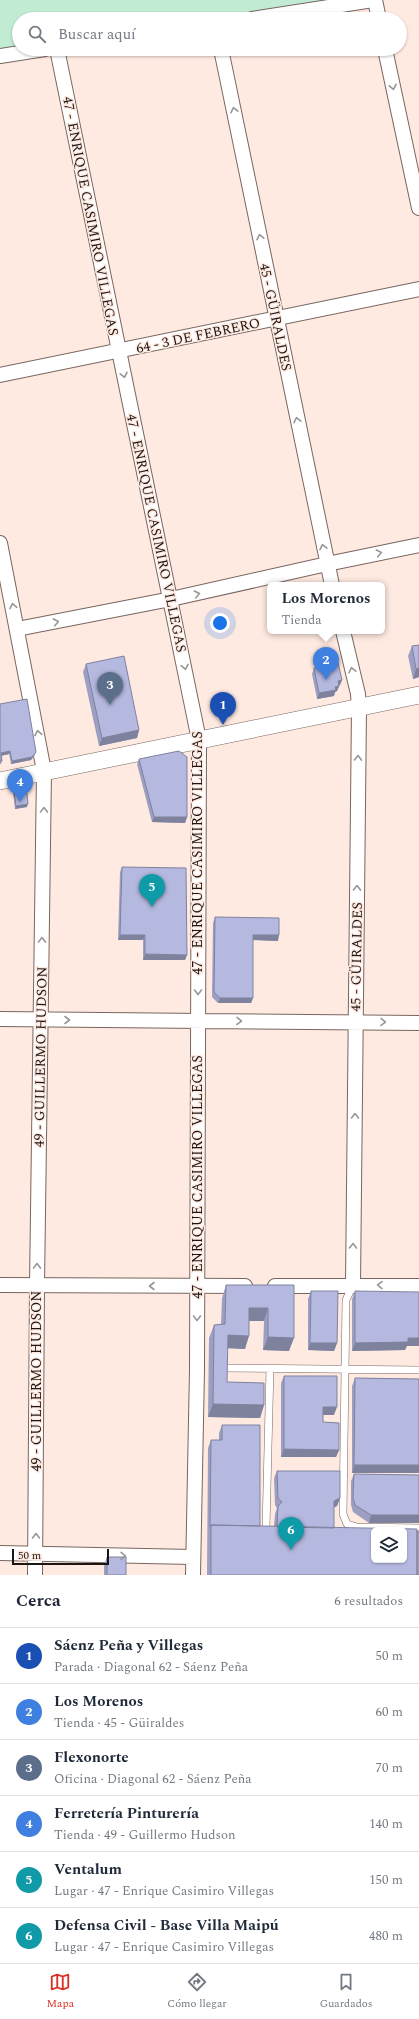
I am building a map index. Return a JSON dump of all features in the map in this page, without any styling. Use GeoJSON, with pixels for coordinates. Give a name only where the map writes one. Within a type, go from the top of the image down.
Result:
{"type":"FeatureCollection","features":[{"type":"Feature","properties":{"kind":"street"},"geometry":{"type":"LineString","coordinates":[[297,12],[374,0],[377,12]]}},
{"type":"Feature","properties":{"kind":"street"},"geometry":{"type":"LineString","coordinates":[[0,56],[12,54]]}},
{"type":"Feature","properties":{"kind":"street","name":"47 - ENRIQUE CASIMIRO VILLEGAS"},"geometry":{"type":"LineString","coordinates":[[58,56],[199,740],[197,1287],[193,1575]]}},
{"type":"Feature","properties":{"kind":"street","name":"45 - GÜIRALDES"},"geometry":{"type":"LineString","coordinates":[[223,56],[331,582]]}},
{"type":"Feature","properties":{"kind":"street"},"geometry":{"type":"LineString","coordinates":[[386,56],[419,208]]}},
{"type":"Feature","properties":{"kind":"street","name":"64 - 3 DE FEBRERO"},"geometry":{"type":"LineString","coordinates":[[0,376],[419,289]]}},
{"type":"Feature","properties":{"kind":"street","name":"49 - GUILLERMO HUDSON"},"geometry":{"type":"LineString","coordinates":[[0,543],[44,772],[37,1286],[35,1575]]}},
{"type":"Feature","properties":{"kind":"street"},"geometry":{"type":"LineString","coordinates":[[17,629],[171,600],[327,564],[419,545]]}},
{"type":"Feature","properties":{"kind":"street","name":"45 - GÜIRALDES"},"geometry":{"type":"LineString","coordinates":[[344,634],[358,694],[359,708],[353,1285]]}},
{"type":"Feature","properties":{"kind":"street"},"geometry":{"type":"LineString","coordinates":[[0,781],[419,696]]}},
{"type":"Feature","properties":{"kind":"street"},"geometry":{"type":"LineString","coordinates":[[0,1019],[419,1023]]}},
{"type":"Feature","properties":{"kind":"street"},"geometry":{"type":"LineString","coordinates":[[0,1285],[197,1287],[353,1285],[419,1286]]}},
{"type":"Feature","properties":{"kind":"street"},"geometry":{"type":"LineString","coordinates":[[0,1553],[193,1557]]}},
{"type":"Feature","properties":{"kind":"lane"},"geometry":{"type":"LineString","coordinates":[[353,1285],[346,1300],[343,1514],[347,1524],[358,1527],[419,1528]]}},
{"type":"Feature","properties":{"kind":"lane"},"geometry":{"type":"LineString","coordinates":[[222,1368],[345,1368],[419,1370]]}},
{"type":"Feature","properties":{"kind":"lane"},"geometry":{"type":"LineString","coordinates":[[266,1528],[272,1472],[270,1368]]}},
{"type":"Feature","properties":{"kind":"green space"},"geometry":{"type":"Polygon","coordinates":[[[0,0],[336,0],[255,12],[12,12],[12,48],[0,50],[0,0]]]}},
{"type":"Feature","properties":{"kind":"building"},"geometry":{"type":"Polygon","coordinates":[[[419,645],[419,668],[416,669],[412,646],[419,645]]]}},
{"type":"Feature","properties":{"kind":"building"},"geometry":{"type":"Polygon","coordinates":[[[124,656],[139,730],[102,738],[86,664],[124,656]]]}},
{"type":"Feature","properties":{"kind":"building"},"geometry":{"type":"Polygon","coordinates":[[[338,663],[342,680],[338,681],[339,686],[335,687],[336,690],[319,693],[314,668],[338,663]]]}},
{"type":"Feature","properties":{"kind":"building"},"geometry":{"type":"Polygon","coordinates":[[[27,699],[36,752],[32,757],[12,761],[10,751],[1,753],[2,761],[0,761],[0,704],[27,699]]]}},
{"type":"Feature","properties":{"kind":"building"},"geometry":{"type":"Polygon","coordinates":[[[179,751],[187,757],[187,817],[154,817],[139,759],[179,751]]]}},
{"type":"Feature","properties":{"kind":"building"},"geometry":{"type":"Polygon","coordinates":[[[21,790],[27,794],[28,804],[16,806],[14,791],[21,790]]]}},
{"type":"Feature","properties":{"kind":"building"},"geometry":{"type":"Polygon","coordinates":[[[122,867],[186,868],[187,955],[145,954],[145,935],[120,935],[122,867]]]}},
{"type":"Feature","properties":{"kind":"building"},"geometry":{"type":"Polygon","coordinates":[[[215,917],[279,918],[279,935],[253,935],[253,998],[220,998],[214,992],[215,917]]]}},
{"type":"Feature","properties":{"kind":"building"},"geometry":{"type":"Polygon","coordinates":[[[226,1285],[294,1285],[294,1338],[268,1337],[268,1308],[249,1308],[249,1336],[228,1335],[227,1382],[264,1383],[264,1405],[213,1404],[214,1325],[225,1324],[226,1285]]]}},
{"type":"Feature","properties":{"kind":"building"},"geometry":{"type":"Polygon","coordinates":[[[311,1291],[338,1291],[337,1343],[310,1343],[311,1291]]]}},
{"type":"Feature","properties":{"kind":"building"},"geometry":{"type":"Polygon","coordinates":[[[355,1291],[419,1292],[419,1338],[408,1338],[408,1342],[355,1343],[355,1291]]]}},
{"type":"Feature","properties":{"kind":"building"},"geometry":{"type":"Polygon","coordinates":[[[284,1376],[337,1376],[337,1407],[323,1407],[323,1422],[339,1423],[339,1450],[284,1449],[284,1376]]]}},
{"type":"Feature","properties":{"kind":"building"},"geometry":{"type":"Polygon","coordinates":[[[355,1378],[419,1379],[419,1465],[354,1465],[355,1378]]]}},
{"type":"Feature","properties":{"kind":"building"},"geometry":{"type":"Polygon","coordinates":[[[222,1425],[260,1425],[260,1526],[211,1525],[210,1527],[211,1440],[222,1440],[222,1425]]]}},
{"type":"Feature","properties":{"kind":"building"},"geometry":{"type":"Polygon","coordinates":[[[277,1471],[340,1471],[340,1498],[334,1501],[334,1528],[277,1527],[278,1506],[282,1502],[278,1498],[277,1471]]]}},
{"type":"Feature","properties":{"kind":"building"},"geometry":{"type":"Polygon","coordinates":[[[354,1474],[419,1475],[419,1515],[371,1515],[355,1505],[353,1498],[354,1474]]]}},
{"type":"Feature","properties":{"kind":"building"},"geometry":{"type":"Polygon","coordinates":[[[211,1525],[371,1528],[371,1563],[407,1563],[407,1529],[417,1529],[417,1575],[211,1575],[211,1525]]]}},
{"type":"Feature","properties":{"kind":"building"},"geometry":{"type":"Polygon","coordinates":[[[417,1531],[419,1531],[419,1575],[417,1575],[417,1531]]]}},
{"type":"Feature","properties":{"kind":"building"},"geometry":{"type":"Polygon","coordinates":[[[107,1557],[126,1557],[126,1575],[107,1575],[107,1557]]]}},
{"type":"Feature","properties":{"kind":"place","name":"Los Morenos"},"geometry":{"type":"Point","coordinates":[326,680]}},
{"type":"Feature","properties":{"kind":"place","name":"Flexonorte"},"geometry":{"type":"Point","coordinates":[110,705]}},
{"type":"Feature","properties":{"kind":"place","name":"Sáenz Peña y Villegas"},"geometry":{"type":"Point","coordinates":[223,725]}},
{"type":"Feature","properties":{"kind":"place","name":"Ferretería Pinturería"},"geometry":{"type":"Point","coordinates":[20,802]}},
{"type":"Feature","properties":{"kind":"place","name":"Ventalum"},"geometry":{"type":"Point","coordinates":[152,907]}},
{"type":"Feature","properties":{"kind":"place","name":"Defensa Civil - Base Villa Maipú"},"geometry":{"type":"Point","coordinates":[291,1550]}}]}
